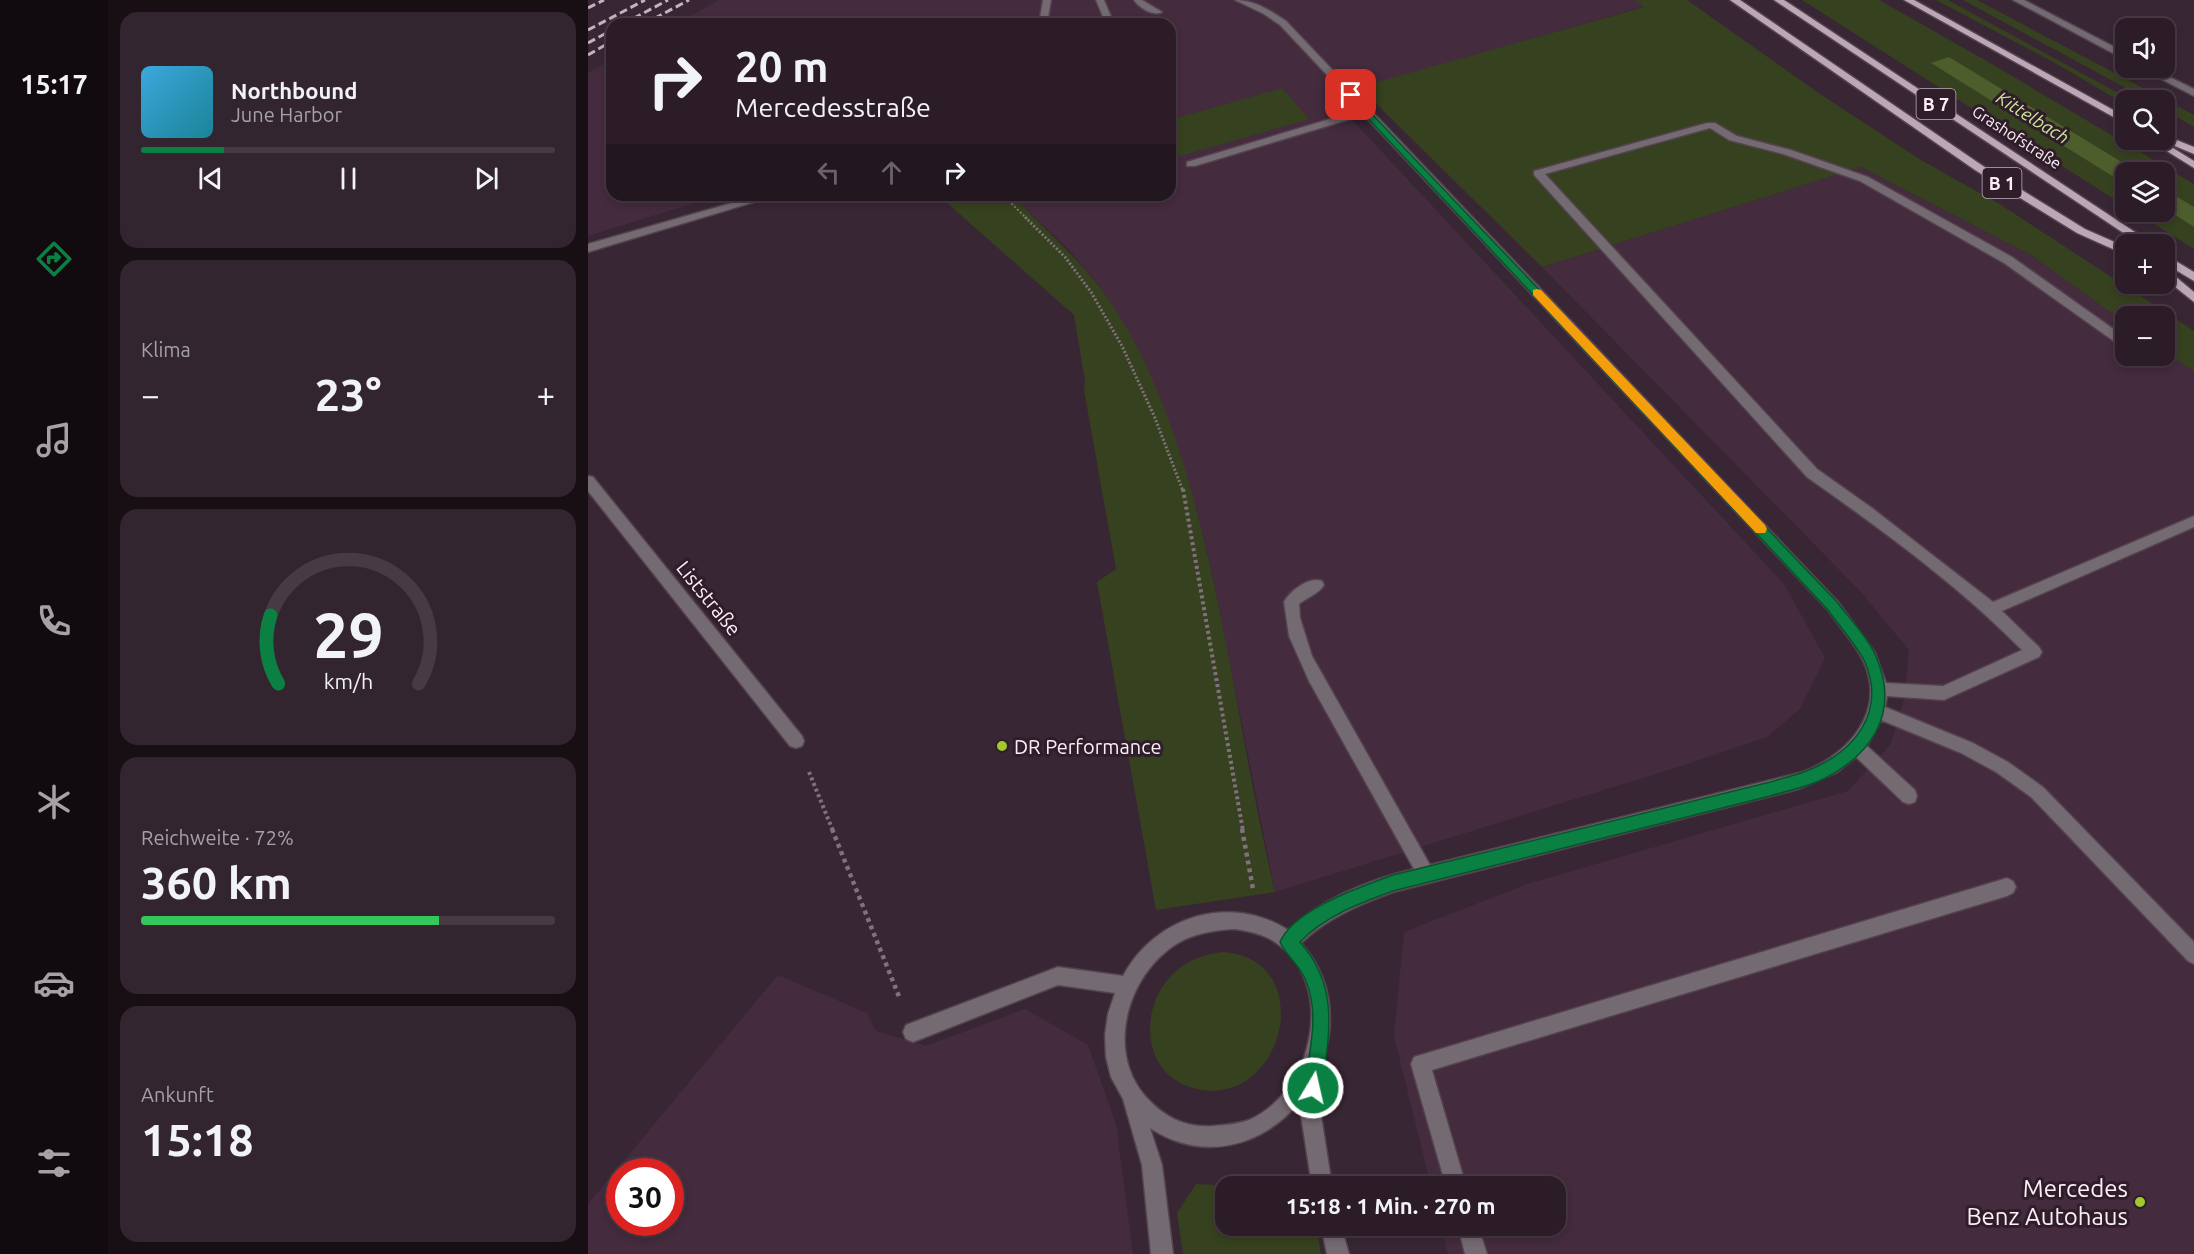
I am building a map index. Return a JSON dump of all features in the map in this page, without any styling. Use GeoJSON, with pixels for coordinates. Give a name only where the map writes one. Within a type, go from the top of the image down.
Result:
{"type":"FeatureCollection","features":[{"type":"Feature","properties":{"kind":"main road","name":"B 1"},"geometry":{"type":"LineString","coordinates":[[1734,0],[2044,210],[2115,247]]}},
{"type":"Feature","properties":{"kind":"main road","name":"Grashofstraße"},"geometry":{"type":"LineString","coordinates":[[1778,0],[2132,234]]}},
{"type":"Feature","properties":{"kind":"main road"},"geometry":{"type":"LineString","coordinates":[[1908,0],[2115,115]]}},
{"type":"Feature","properties":{"kind":"main road"},"geometry":{"type":"LineString","coordinates":[[2175,143],[2194,151]]}},
{"type":"Feature","properties":{"kind":"main road"},"geometry":{"type":"LineString","coordinates":[[2170,150],[2194,165]]}},
{"type":"Feature","properties":{"kind":"main road"},"geometry":{"type":"LineString","coordinates":[[2094,208],[2124,234]]}},
{"type":"Feature","properties":{"kind":"main road"},"geometry":{"type":"LineString","coordinates":[[2175,265],[2194,280]]}},
{"type":"Feature","properties":{"kind":"main road"},"geometry":{"type":"LineString","coordinates":[[2175,274],[2194,280]]}},
{"type":"Feature","properties":{"kind":"main road"},"geometry":{"type":"LineString","coordinates":[[2175,280],[2194,298]]}},
{"type":"Feature","properties":{"kind":"street"},"geometry":{"type":"LineString","coordinates":[[1044,18],[1047,0]]}},
{"type":"Feature","properties":{"kind":"street"},"geometry":{"type":"LineString","coordinates":[[1100,0],[1108,18]]}},
{"type":"Feature","properties":{"kind":"street"},"geometry":{"type":"LineString","coordinates":[[1138,0],[1140,4],[1158,12]]}},
{"type":"Feature","properties":{"kind":"street"},"geometry":{"type":"LineString","coordinates":[[1239,0],[1267,12],[1283,23],[1833,606],[1871,659],[1880,689],[1878,711],[1866,737],[1857,747],[1815,775],[1770,789],[1393,883],[1353,898],[1306,924],[1288,942]]}},
{"type":"Feature","properties":{"kind":"street"},"geometry":{"type":"LineString","coordinates":[[2017,0],[2115,51]]}},
{"type":"Feature","properties":{"kind":"street"},"geometry":{"type":"LineString","coordinates":[[2165,78],[2194,93]]}},
{"type":"Feature","properties":{"kind":"street"},"geometry":{"type":"LineString","coordinates":[[1191,164],[1367,111]]}},
{"type":"Feature","properties":{"kind":"street"},"geometry":{"type":"LineString","coordinates":[[1880,689],[1944,693],[2034,652],[1992,609],[1812,473],[1751,407],[1713,361],[1538,173],[1711,125],[1733,138],[1787,152],[1864,179],[2008,260],[2115,336]]}},
{"type":"Feature","properties":{"kind":"street"},"geometry":{"type":"LineString","coordinates":[[588,248],[751,201]]}},
{"type":"Feature","properties":{"kind":"street","name":"Liststraße"},"geometry":{"type":"LineString","coordinates":[[591,491],[796,741]]}},
{"type":"Feature","properties":{"kind":"street"},"geometry":{"type":"LineString","coordinates":[[1992,609],[2194,521]]}},
{"type":"Feature","properties":{"kind":"street"},"geometry":{"type":"LineString","coordinates":[[1317,585],[1302,592],[1291,602],[1290,612],[1295,629],[1316,677],[1426,875]]}},
{"type":"Feature","properties":{"kind":"street"},"geometry":{"type":"LineString","coordinates":[[1878,711],[1967,748],[2002,767],[2037,792],[2194,955]]}},
{"type":"Feature","properties":{"kind":"street"},"geometry":{"type":"LineString","coordinates":[[1857,747],[1909,796]]}},
{"type":"Feature","properties":{"kind":"street"},"geometry":{"type":"LineString","coordinates":[[1453,1176],[1421,1064],[2007,887]]}},
{"type":"Feature","properties":{"kind":"street"},"geometry":{"type":"LineString","coordinates":[[1162,1254],[1152,1165],[1119,1067],[1115,1040],[1118,1012],[1128,986],[1143,962],[1162,942],[1185,929],[1210,921],[1227,920],[1259,926],[1288,942],[1303,958],[1314,977],[1320,999],[1322,1022],[1310,1108],[1320,1176]]}},
{"type":"Feature","properties":{"kind":"street"},"geometry":{"type":"LineString","coordinates":[[913,1032],[1058,976],[1128,986]]}},
{"type":"Feature","properties":{"kind":"street"},"geometry":{"type":"LineString","coordinates":[[1129,1093],[1148,1116],[1174,1131],[1203,1138],[1233,1134],[1263,1123],[1288,1103],[1307,1076],[1319,1047]]}},
{"type":"Feature","properties":{"kind":"street"},"geometry":{"type":"LineString","coordinates":[[1334,1236],[1338,1254]]}},
{"type":"Feature","properties":{"kind":"street"},"geometry":{"type":"LineString","coordinates":[[1471,1236],[1476,1254]]}},
{"type":"Feature","properties":{"kind":"path"},"geometry":{"type":"LineString","coordinates":[[1009,201],[1065,257],[1091,292],[1122,345],[1182,486],[1259,926]]}},
{"type":"Feature","properties":{"kind":"path"},"geometry":{"type":"LineString","coordinates":[[796,741],[913,1032]]}},
{"type":"Feature","properties":{"kind":"shaded area"},"geometry":{"type":"Polygon","coordinates":[[[719,0],[1652,0],[1656,3],[1330,96],[1784,584],[1825,658],[1800,709],[1767,737],[1672,769],[1275,892],[1213,577],[1198,514],[1170,426],[1129,333],[1098,284],[1069,250],[1017,201],[1176,201],[1176,18],[687,18],[719,0]]]}},
{"type":"Feature","properties":{"kind":"shaded area"},"geometry":{"type":"Polygon","coordinates":[[[1635,0],[1687,0],[1820,94],[1921,160],[2001,205],[2115,279],[2115,294],[2137,294],[2156,306],[2115,306],[2115,316],[2031,255],[1861,167],[1542,267],[1359,87],[1644,7],[1635,0]]]}},
{"type":"Feature","properties":{"kind":"shaded area"},"geometry":{"type":"Polygon","coordinates":[[[1802,0],[1879,0],[2115,137],[2115,150],[2137,150],[2157,162],[2115,162],[2115,200],[1802,0]]]}},
{"type":"Feature","properties":{"kind":"shaded area"},"geometry":{"type":"Polygon","coordinates":[[[1936,0],[1948,0],[2115,91],[2115,98],[2055,63],[1936,0]]]}},
{"type":"Feature","properties":{"kind":"shaded area"},"geometry":{"type":"Polygon","coordinates":[[[1963,0],[1977,0],[2115,73],[2115,78],[2124,78],[2147,90],[2130,90],[1963,0]]]}},
{"type":"Feature","properties":{"kind":"shaded area"},"geometry":{"type":"Polygon","coordinates":[[[606,62],[606,201],[701,201],[588,236],[588,73],[606,62]]]}},
{"type":"Feature","properties":{"kind":"shaded area"},"geometry":{"type":"Polygon","coordinates":[[[1282,88],[1309,119],[1176,157],[1176,118],[1282,88]]]}},
{"type":"Feature","properties":{"kind":"shaded area"},"geometry":{"type":"Polygon","coordinates":[[[2175,105],[2194,115],[2194,127],[2175,116],[2175,105]]]}},
{"type":"Feature","properties":{"kind":"shaded area"},"geometry":{"type":"Polygon","coordinates":[[[1861,167],[2031,255],[2115,316],[2115,366],[2175,366],[2175,358],[2194,372],[2194,1254],[1448,1254],[1444,1236],[1566,1236],[1566,1176],[1429,1176],[1394,1036],[1404,932],[1527,884],[1848,791],[1891,744],[1904,699],[1909,650],[1860,591],[1542,267],[1861,167]]]}},
{"type":"Feature","properties":{"kind":"shaded area"},"geometry":{"type":"Polygon","coordinates":[[[2175,173],[2194,184],[2194,249],[2175,237],[2175,234],[2170,234],[2151,222],[2175,222],[2175,173]]]}},
{"type":"Feature","properties":{"kind":"shaded area"},"geometry":{"type":"Polygon","coordinates":[[[945,201],[1026,201],[1020,203],[1091,276],[1112,304],[1135,343],[1171,426],[1198,514],[1227,647],[1255,801],[1275,892],[1156,910],[1097,582],[1116,569],[1084,390],[1085,381],[1074,315],[945,201]]]}},
{"type":"Feature","properties":{"kind":"shaded area"},"geometry":{"type":"Polygon","coordinates":[[[2175,319],[2194,331],[2194,372],[2175,358],[2175,319]]]}},
{"type":"Feature","properties":{"kind":"shaded area"},"geometry":{"type":"Polygon","coordinates":[[[1223,952],[1253,960],[1271,978],[1280,1001],[1280,1028],[1271,1053],[1254,1074],[1231,1088],[1202,1090],[1177,1081],[1160,1065],[1151,1043],[1151,1020],[1158,996],[1172,975],[1194,959],[1223,952]]]}},
{"type":"Feature","properties":{"kind":"shaded area"},"geometry":{"type":"Polygon","coordinates":[[[778,975],[867,1013],[876,1031],[926,1046],[1025,1009],[1088,1045],[1116,1124],[1133,1254],[588,1254],[588,1204],[606,1182],[606,1236],[684,1236],[684,1158],[626,1158],[778,975]]]}},
{"type":"Feature","properties":{"kind":"shaded area"},"geometry":{"type":"Polygon","coordinates":[[[1196,1184],[1215,1185],[1215,1236],[1318,1236],[1321,1254],[1183,1254],[1177,1213],[1196,1184]]]}},
{"type":"Feature","properties":{"kind":"water","name":"Kittelbach"},"geometry":{"type":"Polygon","coordinates":[[[1949,57],[2122,162],[2115,162],[2115,178],[1931,63],[1949,57]]]}},
{"type":"Feature","properties":{"kind":"water"},"geometry":{"type":"Polygon","coordinates":[[[2175,196],[2194,207],[2194,227],[2175,215],[2175,196]]]}},
{"type":"Feature","properties":{"kind":"railway"},"geometry":{"type":"LineString","coordinates":[[588,8],[604,0]]}},
{"type":"Feature","properties":{"kind":"railway"},"geometry":{"type":"LineString","coordinates":[[611,18],[645,0]]}},
{"type":"Feature","properties":{"kind":"railway"},"geometry":{"type":"LineString","coordinates":[[634,18],[668,0]]}},
{"type":"Feature","properties":{"kind":"railway"},"geometry":{"type":"LineString","coordinates":[[655,18],[689,0]]}},
{"type":"Feature","properties":{"kind":"railway"},"geometry":{"type":"LineString","coordinates":[[588,30],[606,21]]}},
{"type":"Feature","properties":{"kind":"railway"},"geometry":{"type":"LineString","coordinates":[[588,43],[606,33]]}},
{"type":"Feature","properties":{"kind":"railway"},"geometry":{"type":"LineString","coordinates":[[588,55],[606,44]]}},
{"type":"Feature","properties":{"kind":"slow traffic"},"geometry":{"type":"LineString","coordinates":[[1537,292],[1760,529]]}},
{"type":"Feature","properties":{"kind":"place","name":"DR Performance"},"geometry":{"type":"Point","coordinates":[1002,746]}},
{"type":"Feature","properties":{"kind":"place","name":"Mercedes Benz Autohaus"},"geometry":{"type":"Point","coordinates":[2140,1202]}},
{"type":"Feature","properties":{"kind":"route"},"geometry":{"type":"LineString","coordinates":[[1313,1088],[1322,1022],[1320,999],[1314,977],[1303,958],[1288,942],[1306,924],[1353,898],[1393,883],[1770,789],[1815,775],[1841,759],[1866,737],[1878,711],[1880,689],[1871,659],[1833,606],[1351,95]]}}]}
